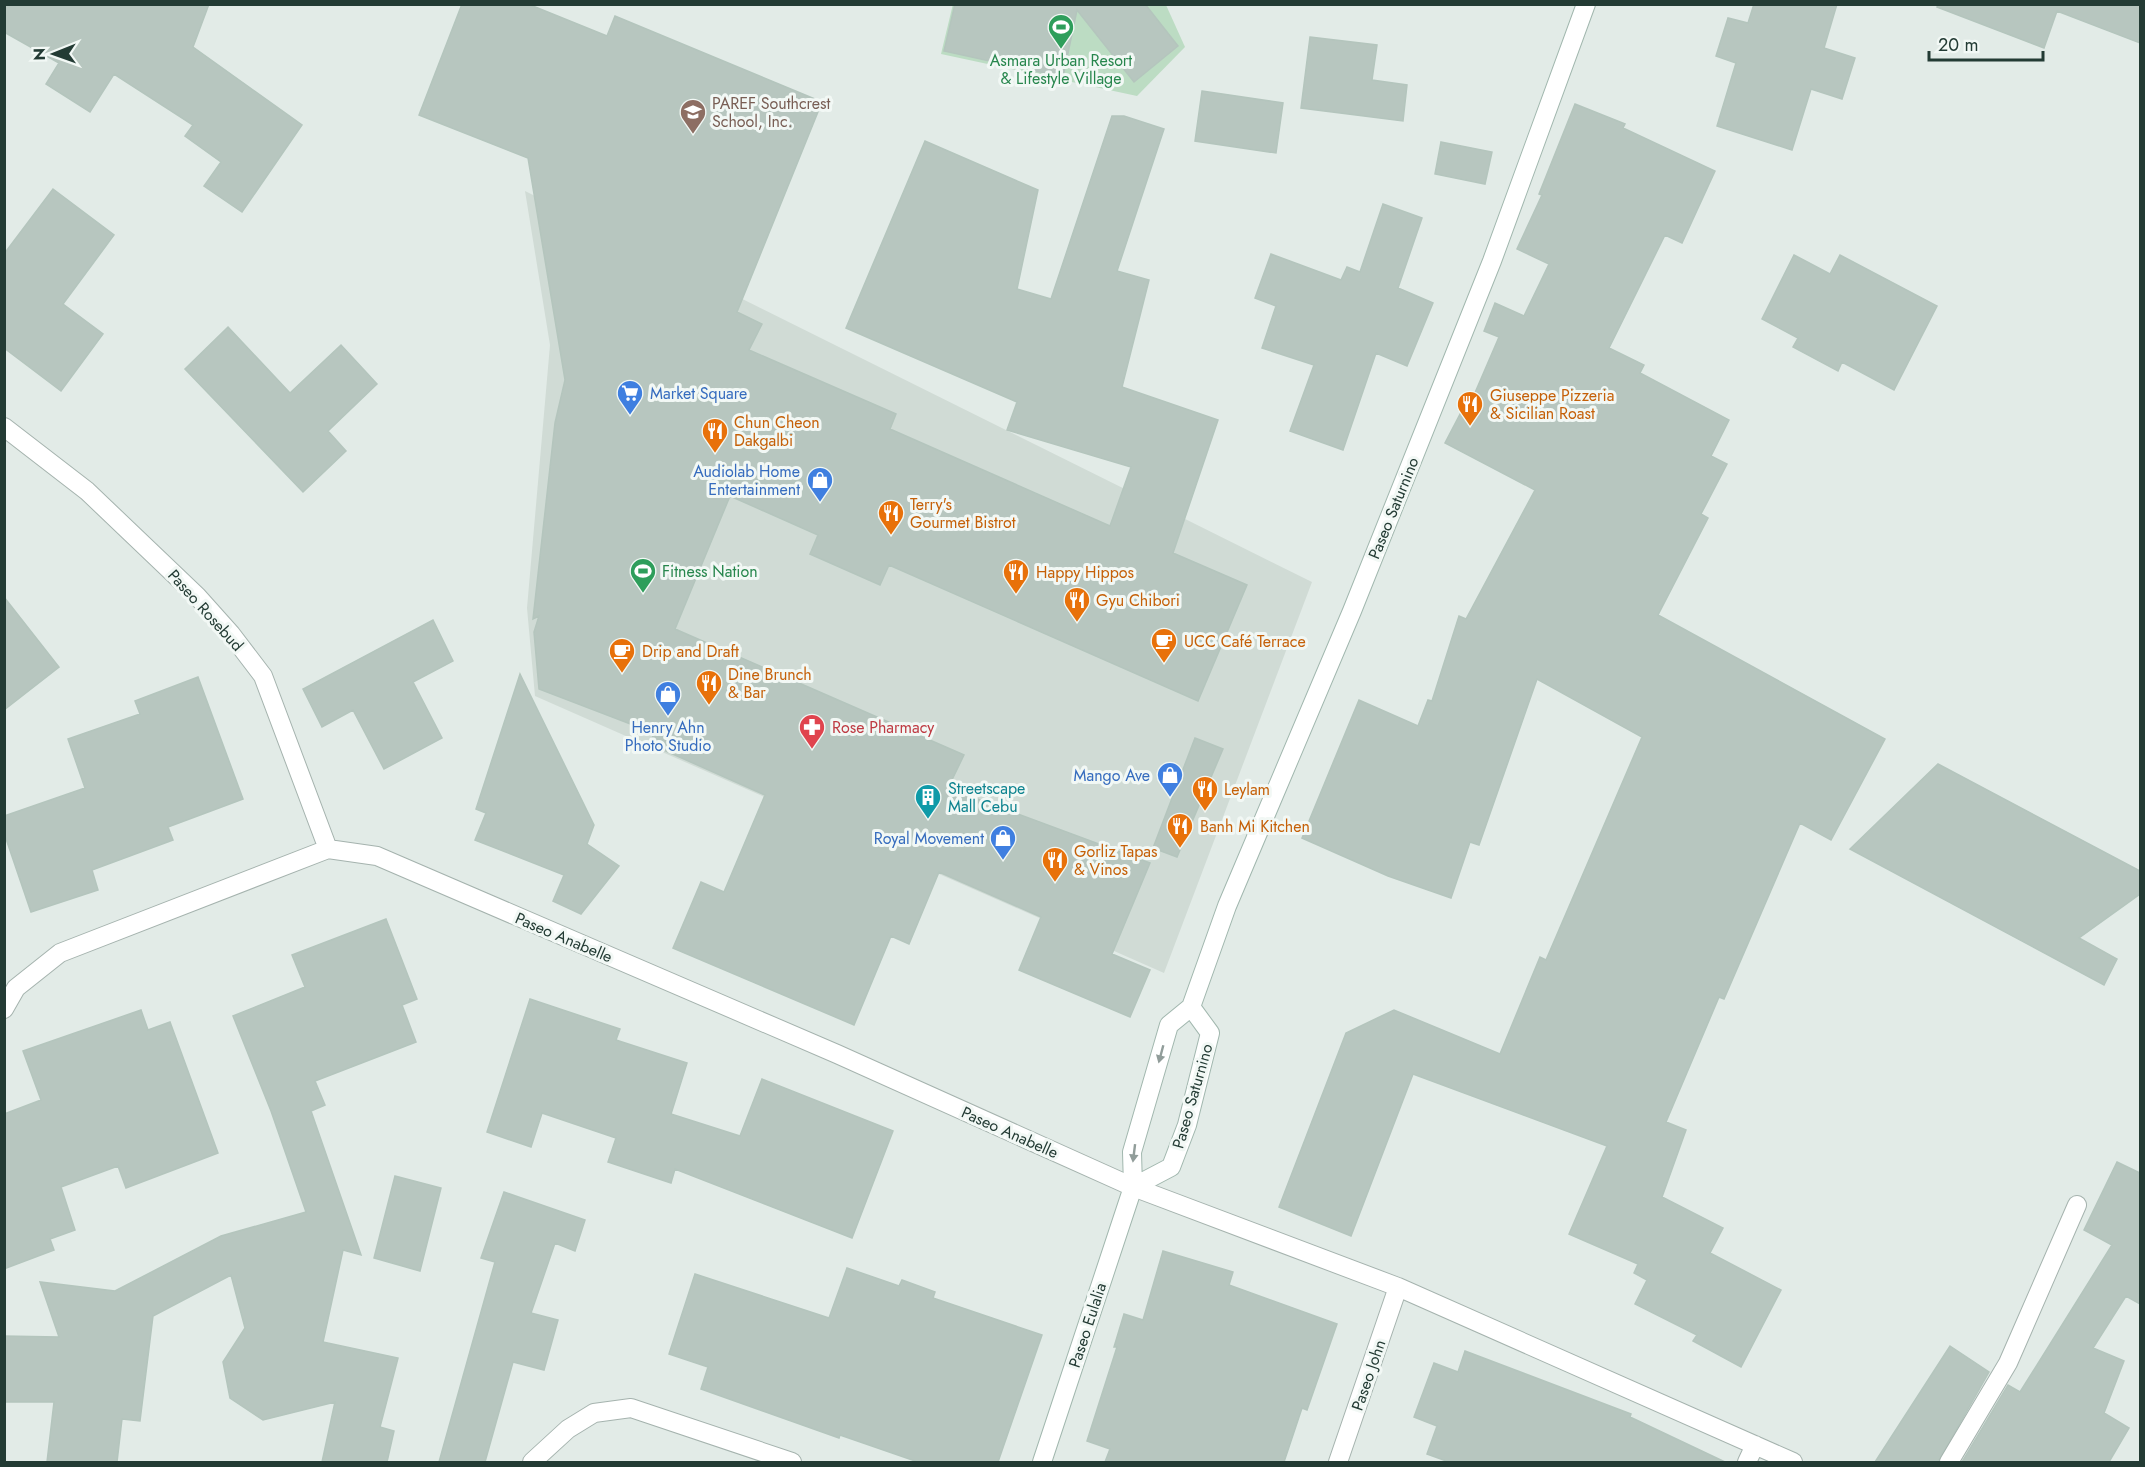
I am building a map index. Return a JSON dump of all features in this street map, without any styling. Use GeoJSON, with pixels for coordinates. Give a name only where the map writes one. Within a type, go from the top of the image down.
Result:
{"type":"FeatureCollection","features":[{"type":"Feature","properties":{"kind":"street","name":"Paseo Saturnino"},"geometry":{"type":"LineString","coordinates":[[1191,1007],[1210,1033],[1187,1125],[1171,1167],[1133,1187],[1132,1152],[1170,1025],[1191,1007],[1227,906],[1352,611],[1492,261],[1586,4]]}},
{"type":"Feature","properties":{"kind":"street","name":"Paseo Rosebud"},"geometry":{"type":"LineString","coordinates":[[4,427],[87,490],[197,596],[231,634],[262,676],[284,725],[328,849]]}},
{"type":"Feature","properties":{"kind":"street","name":"Paseo Anabelle"},"geometry":{"type":"LineString","coordinates":[[4,1009],[16,988],[60,953],[328,849],[377,856],[837,1053],[1133,1187],[1398,1287],[1793,1462]]}},
{"type":"Feature","properties":{"kind":"street","name":"Paseo Eulalia"},"geometry":{"type":"LineString","coordinates":[[1042,1462],[1133,1187]]}},
{"type":"Feature","properties":{"kind":"street"},"geometry":{"type":"LineString","coordinates":[[1949,1462],[2008,1363],[2077,1205]]}},
{"type":"Feature","properties":{"kind":"street","name":"Paseo John"},"geometry":{"type":"LineString","coordinates":[[1338,1462],[1398,1287]]}},
{"type":"Feature","properties":{"kind":"street"},"geometry":{"type":"LineString","coordinates":[[532,1462],[568,1429],[594,1413],[631,1408],[792,1462]]}},
{"type":"Feature","properties":{"kind":"street"},"geometry":{"type":"LineString","coordinates":[[1747,1462],[1755,1445]]}},
{"type":"Feature","properties":{"kind":"shaded area"},"geometry":{"type":"Polygon","coordinates":[[[525,191],[1312,582],[1164,973],[535,696],[527,608],[550,345],[525,191]]]}},
{"type":"Feature","properties":{"kind":"green space","name":"Asmara Urban Resort & Lifestyle Village"},"geometry":{"type":"Polygon","coordinates":[[[953,4],[1166,5],[1185,47],[1137,96],[941,54],[953,4]]]}},
{"type":"Feature","properties":{"kind":"building"},"geometry":{"type":"Polygon","coordinates":[[[4,4],[209,4],[193,47],[302,125],[242,212],[204,186],[221,162],[185,136],[193,125],[114,74],[90,112],[46,84],[59,63],[4,32],[4,4]]]}},
{"type":"Feature","properties":{"kind":"building"},"geometry":{"type":"Polygon","coordinates":[[[462,4],[528,4],[607,36],[615,16],[822,102],[737,312],[762,324],[749,350],[896,414],[890,429],[1110,526],[1131,467],[1007,430],[1017,402],[846,328],[925,141],[1038,190],[1017,289],[1051,299],[1112,116],[1124,116],[1164,129],[1117,271],[1149,280],[1122,387],[1218,420],[1173,553],[1247,585],[1198,701],[889,565],[880,585],[810,554],[818,535],[730,496],[675,629],[964,755],[948,788],[1150,863],[1112,954],[1150,970],[1130,1017],[1019,970],[1041,917],[939,872],[909,944],[891,936],[854,1025],[673,948],[701,882],[724,892],[765,795],[650,744],[654,733],[539,689],[534,632],[539,616],[533,619],[555,423],[565,380],[528,158],[419,115],[462,4]]]}},
{"type":"Feature","properties":{"kind":"building","name":"Asmara Urban Resort & Lifestyle Village"},"geometry":{"type":"Polygon","coordinates":[[[955,4],[1145,4],[1178,46],[1134,82],[1077,10],[1063,77],[944,51],[955,4]]]}},
{"type":"Feature","properties":{"kind":"building"},"geometry":{"type":"Polygon","coordinates":[[[1754,4],[1837,4],[1824,48],[1855,58],[1842,99],[1811,89],[1792,150],[1717,126],[1736,63],[1716,56],[1728,18],[1748,23],[1754,4]]]}},
{"type":"Feature","properties":{"kind":"building"},"geometry":{"type":"Polygon","coordinates":[[[1938,4],[2140,4],[2140,43],[2057,11],[2044,48],[1937,7],[1938,4]]]}},
{"type":"Feature","properties":{"kind":"building"},"geometry":{"type":"Polygon","coordinates":[[[1310,37],[1377,45],[1372,80],[1407,85],[1403,121],[1301,108],[1310,37]]]}},
{"type":"Feature","properties":{"kind":"building"},"geometry":{"type":"Polygon","coordinates":[[[1202,91],[1283,103],[1276,153],[1195,141],[1202,91]]]}},
{"type":"Feature","properties":{"kind":"building"},"geometry":{"type":"Polygon","coordinates":[[[1575,104],[1625,124],[1623,128],[1715,171],[1682,243],[1665,235],[1609,348],[1644,365],[1640,373],[1729,420],[1711,456],[1727,464],[1701,514],[1708,518],[1658,615],[1885,739],[1831,840],[1800,823],[1724,999],[1719,997],[1666,1122],[1686,1130],[1662,1197],[1723,1228],[1710,1253],[1781,1290],[1741,1367],[1693,1341],[1697,1335],[1635,1304],[1647,1280],[1634,1273],[1638,1264],[1569,1234],[1607,1146],[1413,1074],[1351,1236],[1279,1207],[1346,1033],[1394,1010],[1500,1054],[1540,957],[1546,960],[1642,737],[1537,679],[1479,845],[1470,842],[1451,898],[1388,876],[1302,838],[1359,700],[1418,726],[1428,700],[1432,701],[1459,616],[1466,619],[1535,490],[1445,443],[1471,393],[1474,395],[1499,337],[1484,331],[1495,303],[1524,316],[1549,264],[1517,249],[1542,195],[1539,194],[1575,104]]]}},
{"type":"Feature","properties":{"kind":"building"},"geometry":{"type":"Polygon","coordinates":[[[1441,142],[1492,152],[1485,184],[1435,174],[1441,142]]]}},
{"type":"Feature","properties":{"kind":"building"},"geometry":{"type":"Polygon","coordinates":[[[53,189],[114,235],[63,304],[103,334],[61,391],[4,348],[4,254],[53,189]]]}},
{"type":"Feature","properties":{"kind":"building"},"geometry":{"type":"Polygon","coordinates":[[[1383,204],[1422,218],[1398,288],[1433,303],[1407,366],[1376,353],[1343,450],[1290,431],[1314,365],[1262,348],[1276,306],[1255,298],[1271,254],[1341,280],[1347,267],[1360,272],[1383,204]]]}},
{"type":"Feature","properties":{"kind":"building"},"geometry":{"type":"Polygon","coordinates":[[[1794,255],[1830,274],[1840,255],[1937,306],[1894,390],[1842,362],[1838,371],[1793,347],[1798,338],[1762,319],[1794,255]]]}},
{"type":"Feature","properties":{"kind":"building"},"geometry":{"type":"Polygon","coordinates":[[[228,327],[290,393],[341,345],[377,384],[328,431],[346,451],[303,492],[185,369],[228,327]]]}},
{"type":"Feature","properties":{"kind":"building"},"geometry":{"type":"Polygon","coordinates":[[[4,597],[59,667],[4,710],[4,597]]]}},
{"type":"Feature","properties":{"kind":"building"},"geometry":{"type":"Polygon","coordinates":[[[433,620],[453,661],[413,682],[442,738],[384,769],[353,710],[322,727],[303,689],[433,620]]]}},
{"type":"Feature","properties":{"kind":"building"},"geometry":{"type":"Polygon","coordinates":[[[520,674],[594,825],[587,844],[619,866],[581,914],[553,901],[564,875],[475,840],[486,813],[476,809],[520,674]]]}},
{"type":"Feature","properties":{"kind":"building"},"geometry":{"type":"Polygon","coordinates":[[[198,677],[243,799],[168,827],[173,840],[92,870],[98,890],[31,912],[4,833],[4,816],[85,788],[68,739],[140,714],[135,701],[198,677]]]}},
{"type":"Feature","properties":{"kind":"building"},"geometry":{"type":"Polygon","coordinates":[[[1195,738],[1223,749],[1177,857],[1153,848],[1195,738]]]}},
{"type":"Feature","properties":{"kind":"building"},"geometry":{"type":"Polygon","coordinates":[[[1938,764],[2140,871],[2140,894],[2079,938],[2117,959],[2104,985],[1850,849],[1938,764]]]}},
{"type":"Feature","properties":{"kind":"building"},"geometry":{"type":"Polygon","coordinates":[[[386,919],[417,999],[402,1005],[416,1042],[315,1081],[325,1105],[311,1111],[361,1255],[343,1250],[323,1342],[398,1358],[380,1427],[394,1431],[387,1462],[322,1462],[335,1402],[263,1420],[230,1398],[223,1362],[245,1328],[231,1275],[153,1316],[140,1421],[122,1419],[117,1462],[47,1462],[54,1402],[4,1402],[4,1336],[59,1337],[40,1282],[115,1291],[221,1236],[306,1212],[271,1111],[233,1016],[305,987],[292,955],[386,919]]]}},
{"type":"Feature","properties":{"kind":"building"},"geometry":{"type":"Polygon","coordinates":[[[530,999],[620,1029],[616,1040],[687,1063],[671,1114],[740,1136],[762,1079],[893,1131],[852,1238],[675,1169],[671,1183],[608,1162],[616,1138],[542,1113],[531,1147],[487,1132],[530,999]]]}},
{"type":"Feature","properties":{"kind":"building"},"geometry":{"type":"Polygon","coordinates":[[[141,1010],[148,1030],[170,1022],[218,1153],[126,1188],[118,1166],[61,1187],[75,1230],[50,1239],[54,1250],[4,1269],[4,1114],[41,1100],[23,1051],[141,1010]]]}},
{"type":"Feature","properties":{"kind":"building"},"geometry":{"type":"Polygon","coordinates":[[[2117,1162],[2140,1173],[2140,1304],[2126,1296],[2093,1348],[2124,1361],[2104,1413],[2129,1428],[2109,1462],[1962,1462],[2008,1385],[2020,1392],[2112,1245],[2084,1230],[2117,1162]]]}},
{"type":"Feature","properties":{"kind":"building"},"geometry":{"type":"Polygon","coordinates":[[[395,1176],[441,1188],[420,1271],[374,1258],[395,1176]]]}},
{"type":"Feature","properties":{"kind":"building"},"geometry":{"type":"Polygon","coordinates":[[[504,1192],[585,1220],[575,1251],[555,1243],[531,1313],[558,1320],[544,1370],[513,1362],[485,1462],[439,1462],[495,1262],[481,1258],[504,1192]]]}},
{"type":"Feature","properties":{"kind":"building"},"geometry":{"type":"Polygon","coordinates":[[[1163,1251],[1233,1272],[1229,1285],[1337,1324],[1307,1410],[1302,1408],[1284,1462],[1105,1462],[1110,1449],[1087,1441],[1117,1347],[1114,1347],[1124,1314],[1143,1320],[1163,1251]]]}},
{"type":"Feature","properties":{"kind":"building"},"geometry":{"type":"Polygon","coordinates":[[[847,1268],[899,1286],[902,1280],[935,1292],[933,1298],[1042,1335],[998,1462],[918,1462],[840,1435],[839,1438],[701,1389],[708,1367],[669,1354],[695,1274],[829,1318],[847,1268]]]}},
{"type":"Feature","properties":{"kind":"building"},"geometry":{"type":"Polygon","coordinates":[[[1950,1346],[1989,1372],[1938,1462],[1875,1462],[1950,1346]]]}},
{"type":"Feature","properties":{"kind":"building"},"geometry":{"type":"Polygon","coordinates":[[[1465,1351],[1631,1414],[1630,1417],[1725,1462],[1449,1462],[1427,1454],[1437,1426],[1414,1417],[1434,1363],[1458,1372],[1465,1351]]]}},
{"type":"Feature","properties":{"kind":"place","name":"Asmara Urban Resort & Lifestyle Village"},"geometry":{"type":"Point","coordinates":[1061,50]}},
{"type":"Feature","properties":{"kind":"place","name":"PAREF Southcrest School, Inc."},"geometry":{"type":"Point","coordinates":[693,135]}},
{"type":"Feature","properties":{"kind":"place","name":"Market Square"},"geometry":{"type":"Point","coordinates":[630,416]}},
{"type":"Feature","properties":{"kind":"place","name":"Giuseppe Pizzeria & Sicilian Roast"},"geometry":{"type":"Point","coordinates":[1470,427]}},
{"type":"Feature","properties":{"kind":"place","name":"Chun Cheon Dakgalbi"},"geometry":{"type":"Point","coordinates":[715,454]}},
{"type":"Feature","properties":{"kind":"place","name":"Audiolab Home Entertainment"},"geometry":{"type":"Point","coordinates":[820,503]}},
{"type":"Feature","properties":{"kind":"place","name":"Terry's Gourmet Bistrot"},"geometry":{"type":"Point","coordinates":[891,536]}},
{"type":"Feature","properties":{"kind":"place","name":"Fitness Nation"},"geometry":{"type":"Point","coordinates":[643,594]}},
{"type":"Feature","properties":{"kind":"place","name":"Happy Hippos"},"geometry":{"type":"Point","coordinates":[1016,595]}},
{"type":"Feature","properties":{"kind":"place","name":"Gyu Chibori"},"geometry":{"type":"Point","coordinates":[1077,623]}},
{"type":"Feature","properties":{"kind":"place","name":"UCC Café Terrace"},"geometry":{"type":"Point","coordinates":[1164,664]}},
{"type":"Feature","properties":{"kind":"place","name":"Drip and Draft"},"geometry":{"type":"Point","coordinates":[622,674]}},
{"type":"Feature","properties":{"kind":"place","name":"Dine Brunch & Bar"},"geometry":{"type":"Point","coordinates":[709,706]}},
{"type":"Feature","properties":{"kind":"place","name":"Henry Ahn Photo Studio"},"geometry":{"type":"Point","coordinates":[668,717]}},
{"type":"Feature","properties":{"kind":"place","name":"Rose Pharmacy"},"geometry":{"type":"Point","coordinates":[812,750]}},
{"type":"Feature","properties":{"kind":"place","name":"Mango Ave"},"geometry":{"type":"Point","coordinates":[1170,798]}},
{"type":"Feature","properties":{"kind":"place","name":"Leylam"},"geometry":{"type":"Point","coordinates":[1205,812]}},
{"type":"Feature","properties":{"kind":"place","name":"Streetscape Mall Cebu"},"geometry":{"type":"Point","coordinates":[928,820]}},
{"type":"Feature","properties":{"kind":"place","name":"Banh Mi Kitchen"},"geometry":{"type":"Point","coordinates":[1180,849]}},
{"type":"Feature","properties":{"kind":"place","name":"Royal Movement"},"geometry":{"type":"Point","coordinates":[1003,861]}},
{"type":"Feature","properties":{"kind":"place","name":"Gorliz Tapas & Vinos"},"geometry":{"type":"Point","coordinates":[1055,883]}}]}
